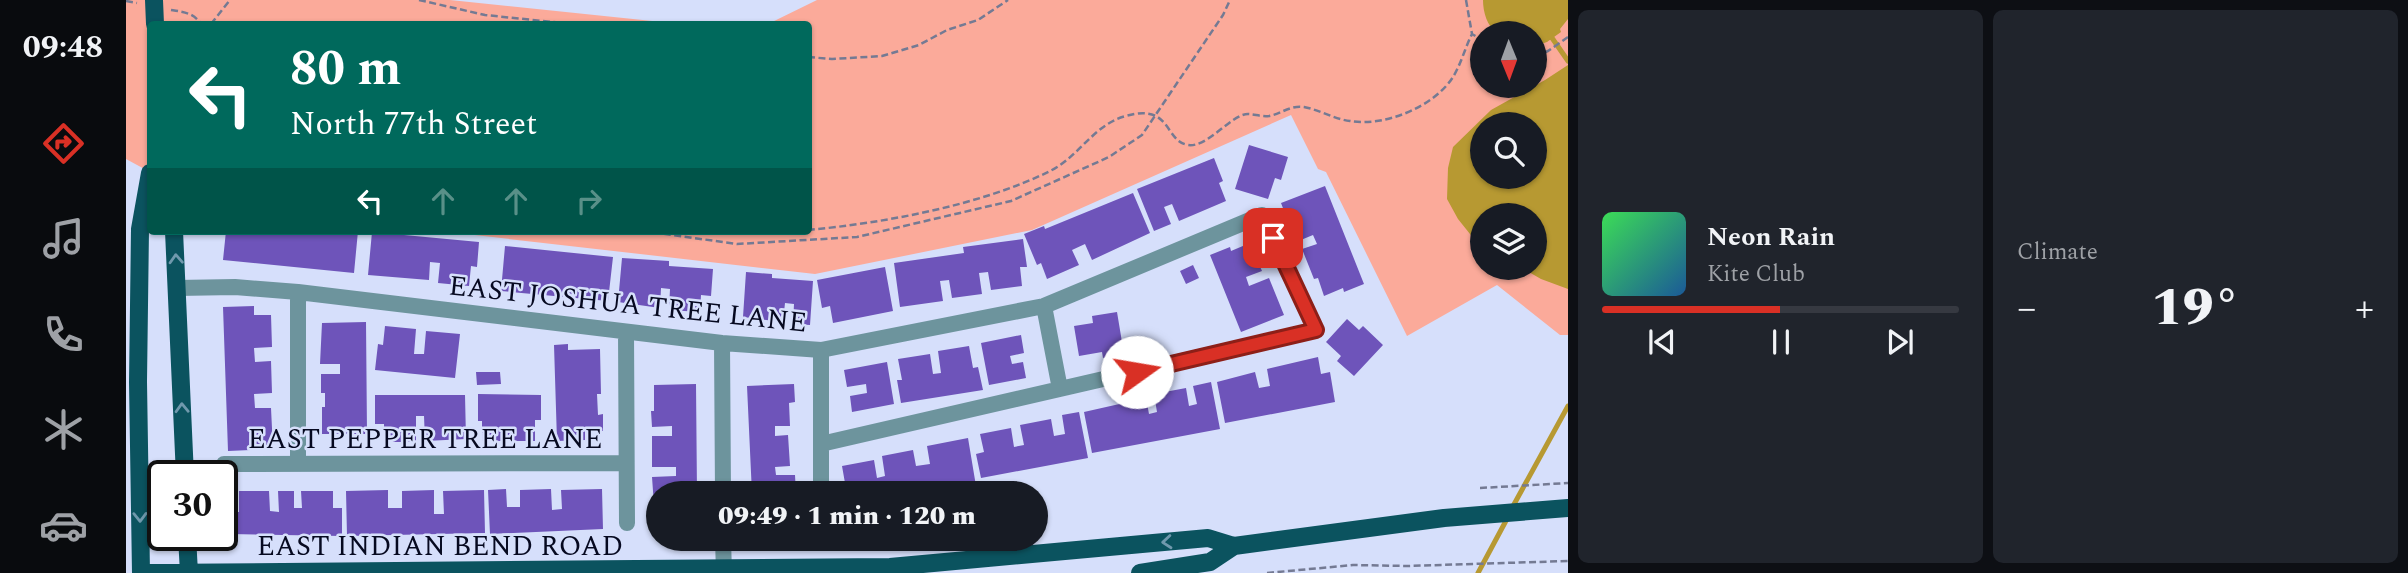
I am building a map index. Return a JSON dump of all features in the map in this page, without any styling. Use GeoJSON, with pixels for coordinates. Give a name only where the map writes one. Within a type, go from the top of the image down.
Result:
{"type":"FeatureCollection","features":[{"type":"Feature","properties":{"kind":"main road"},"geometry":{"type":"LineString","coordinates":[[155,0],[155,21]]}},
{"type":"Feature","properties":{"kind":"main road"},"geometry":{"type":"LineString","coordinates":[[141,573],[138,394],[140,229],[147,190]]}},
{"type":"Feature","properties":{"kind":"main road"},"geometry":{"type":"LineString","coordinates":[[174,235],[184,460]]}},
{"type":"Feature","properties":{"kind":"main road","name":"EAST INDIAN BEND ROAD"},"geometry":{"type":"LineString","coordinates":[[149,573],[724,571],[890,567],[1208,538],[1234,546],[1478,515],[1568,508]]}},
{"type":"Feature","properties":{"kind":"main road","name":"EAST INDIAN BEND ROAD"},"geometry":{"type":"LineString","coordinates":[[1140,573],[1210,562],[1234,546]]}},
{"type":"Feature","properties":{"kind":"main road"},"geometry":{"type":"LineString","coordinates":[[188,551],[189,572]]}},
{"type":"Feature","properties":{"kind":"street","name":"EAST JOSHUA TREE LANE"},"geometry":{"type":"LineString","coordinates":[[177,288],[217,286],[298,292],[722,343],[821,350],[1044,306],[1262,215],[1316,330],[1060,389]]}},
{"type":"Feature","properties":{"kind":"street"},"geometry":{"type":"LineString","coordinates":[[298,292],[298,464]]}},
{"type":"Feature","properties":{"kind":"street"},"geometry":{"type":"LineString","coordinates":[[821,444],[1060,389],[1044,306]]}},
{"type":"Feature","properties":{"kind":"street"},"geometry":{"type":"LineString","coordinates":[[626,332],[627,523]]}},
{"type":"Feature","properties":{"kind":"street"},"geometry":{"type":"LineString","coordinates":[[722,343],[723,481]]}},
{"type":"Feature","properties":{"kind":"street"},"geometry":{"type":"LineString","coordinates":[[821,350],[821,481]]}},
{"type":"Feature","properties":{"kind":"street","name":"EAST PEPPER TREE LANE"},"geometry":{"type":"LineString","coordinates":[[238,464],[626,463]]}},
{"type":"Feature","properties":{"kind":"street"},"geometry":{"type":"LineString","coordinates":[[723,551],[724,571]]}},
{"type":"Feature","properties":{"kind":"path"},"geometry":{"type":"LineString","coordinates":[[213,21],[230,0]]}},
{"type":"Feature","properties":{"kind":"path"},"geometry":{"type":"LineString","coordinates":[[419,0],[485,15],[543,21]]}},
{"type":"Feature","properties":{"kind":"path"},"geometry":{"type":"LineString","coordinates":[[812,57],[882,56],[919,45],[947,30],[978,20],[1008,0]]}},
{"type":"Feature","properties":{"kind":"path"},"geometry":{"type":"LineString","coordinates":[[672,235],[737,244],[858,237],[1011,201],[1109,158],[1142,135],[1223,15],[1230,0]]}},
{"type":"Feature","properties":{"kind":"path"},"geometry":{"type":"LineString","coordinates":[[1466,0],[1470,23]]}},
{"type":"Feature","properties":{"kind":"path"},"geometry":{"type":"LineString","coordinates":[[1547,51],[1568,37]]}},
{"type":"Feature","properties":{"kind":"path"},"geometry":{"type":"LineString","coordinates":[[812,229],[887,220],[1008,188],[1065,163],[1109,122],[1136,114],[1148,113],[1156,116],[1181,142],[1189,145],[1212,136],[1245,114],[1269,116],[1282,110],[1306,107],[1362,123],[1384,120],[1415,108],[1442,90],[1460,64],[1470,39]]}},
{"type":"Feature","properties":{"kind":"path"},"geometry":{"type":"LineString","coordinates":[[1480,488],[1568,483]]}},
{"type":"Feature","properties":{"kind":"path"},"geometry":{"type":"LineString","coordinates":[[1267,573],[1353,565],[1568,561]]}},
{"type":"Feature","properties":{"kind":"shaded area"},"geometry":{"type":"Polygon","coordinates":[[[126,0],[450,0],[652,21],[147,21],[147,170],[126,159],[126,0]]]}},
{"type":"Feature","properties":{"kind":"shaded area"},"geometry":{"type":"Polygon","coordinates":[[[817,0],[1568,0],[1568,335],[1560,335],[1497,285],[1407,336],[1326,172],[1318,169],[1291,115],[1032,230],[815,274],[474,235],[812,235],[812,21],[774,21],[817,0]]]}},
{"type":"Feature","properties":{"kind":"shaded area"},"geometry":{"type":"Polygon","coordinates":[[[1483,0],[1568,0],[1568,19],[1560,29],[1561,32],[1547,42],[1547,21],[1488,21],[1483,0]]]}},
{"type":"Feature","properties":{"kind":"shaded area"},"geometry":{"type":"Polygon","coordinates":[[[1568,65],[1568,289],[1544,280],[1547,280],[1547,203],[1470,203],[1470,234],[1447,199],[1448,168],[1453,147],[1470,130],[1470,189],[1547,189],[1547,112],[1489,112],[1513,98],[1547,98],[1547,79],[1568,65]]]}},
{"type":"Feature","properties":{"kind":"building"},"geometry":{"type":"Polygon","coordinates":[[[1249,145],[1288,157],[1281,180],[1275,178],[1268,199],[1235,189],[1249,145]]]}},
{"type":"Feature","properties":{"kind":"building"},"geometry":{"type":"Polygon","coordinates":[[[1214,158],[1223,181],[1219,183],[1226,201],[1179,221],[1172,204],[1164,207],[1171,224],[1154,231],[1137,189],[1214,158]]]}},
{"type":"Feature","properties":{"kind":"building"},"geometry":{"type":"Polygon","coordinates":[[[1325,186],[1364,284],[1344,292],[1343,288],[1324,296],[1318,278],[1314,279],[1302,249],[1317,244],[1313,235],[1296,242],[1281,203],[1325,186]]]}},
{"type":"Feature","properties":{"kind":"building"},"geometry":{"type":"Polygon","coordinates":[[[1133,193],[1150,233],[1092,260],[1085,244],[1072,250],[1079,265],[1047,279],[1041,263],[1037,265],[1024,234],[1044,226],[1045,229],[1133,193]]]}},
{"type":"Feature","properties":{"kind":"building"},"geometry":{"type":"Polygon","coordinates":[[[226,235],[358,235],[354,273],[223,260],[226,235]]]}},
{"type":"Feature","properties":{"kind":"building"},"geometry":{"type":"Polygon","coordinates":[[[372,235],[404,235],[479,242],[477,267],[471,266],[469,286],[438,283],[440,263],[430,262],[429,280],[368,275],[372,235]]]}},
{"type":"Feature","properties":{"kind":"building"},"geometry":{"type":"Polygon","coordinates":[[[1023,239],[1027,267],[1020,267],[1022,286],[991,290],[988,272],[979,273],[982,294],[952,298],[949,280],[940,281],[943,301],[900,307],[894,263],[964,253],[963,247],[1023,239]]]}},
{"type":"Feature","properties":{"kind":"building"},"geometry":{"type":"Polygon","coordinates":[[[1250,243],[1262,271],[1246,277],[1249,286],[1269,278],[1284,315],[1241,332],[1210,255],[1230,247],[1231,251],[1250,243]]]}},
{"type":"Feature","properties":{"kind":"building"},"geometry":{"type":"Polygon","coordinates":[[[505,246],[613,257],[608,301],[501,291],[505,246]]]}},
{"type":"Feature","properties":{"kind":"building"},"geometry":{"type":"Polygon","coordinates":[[[622,258],[669,261],[669,266],[713,269],[711,296],[701,295],[700,312],[669,310],[670,289],[661,288],[660,308],[618,302],[622,258]]]}},
{"type":"Feature","properties":{"kind":"building"},"geometry":{"type":"Polygon","coordinates":[[[1193,265],[1199,278],[1186,284],[1180,271],[1193,265]]]}},
{"type":"Feature","properties":{"kind":"building"},"geometry":{"type":"Polygon","coordinates":[[[885,267],[893,311],[833,323],[830,306],[822,308],[817,280],[885,267]]]}},
{"type":"Feature","properties":{"kind":"building"},"geometry":{"type":"Polygon","coordinates":[[[746,272],[772,274],[772,278],[813,281],[810,325],[793,324],[794,304],[785,303],[783,322],[743,317],[746,272]]]}},
{"type":"Feature","properties":{"kind":"building"},"geometry":{"type":"Polygon","coordinates":[[[254,306],[254,315],[271,315],[272,347],[254,348],[255,362],[271,361],[272,393],[254,394],[255,408],[271,408],[273,449],[228,451],[223,307],[254,306]]]}},
{"type":"Feature","properties":{"kind":"building"},"geometry":{"type":"Polygon","coordinates":[[[1117,312],[1124,354],[1103,358],[1102,352],[1079,356],[1074,326],[1093,323],[1092,316],[1117,312]]]}},
{"type":"Feature","properties":{"kind":"building"},"geometry":{"type":"Polygon","coordinates":[[[1347,319],[1359,330],[1363,326],[1383,345],[1354,376],[1337,361],[1341,356],[1326,342],[1347,319]]]}},
{"type":"Feature","properties":{"kind":"building"},"geometry":{"type":"Polygon","coordinates":[[[366,322],[367,434],[322,434],[325,393],[321,393],[321,374],[340,374],[340,364],[320,364],[322,323],[366,322]]]}},
{"type":"Feature","properties":{"kind":"building"},"geometry":{"type":"Polygon","coordinates":[[[385,326],[416,329],[414,354],[424,354],[426,331],[460,334],[455,378],[375,370],[378,344],[383,345],[385,326]]]}},
{"type":"Feature","properties":{"kind":"building"},"geometry":{"type":"Polygon","coordinates":[[[1021,335],[1024,353],[1010,356],[1012,364],[1023,362],[1026,378],[989,385],[981,343],[1021,335]]]}},
{"type":"Feature","properties":{"kind":"building"},"geometry":{"type":"Polygon","coordinates":[[[568,344],[568,350],[600,349],[601,394],[597,394],[598,415],[603,414],[603,431],[585,431],[585,440],[557,441],[554,345],[568,344]]]}},
{"type":"Feature","properties":{"kind":"building"},"geometry":{"type":"Polygon","coordinates":[[[969,346],[973,368],[978,367],[983,390],[901,403],[897,380],[902,380],[898,359],[930,354],[933,374],[941,373],[938,351],[969,346]]]}},
{"type":"Feature","properties":{"kind":"building"},"geometry":{"type":"Polygon","coordinates":[[[1318,357],[1321,374],[1330,372],[1335,402],[1225,423],[1217,382],[1255,372],[1259,388],[1270,386],[1267,369],[1318,357]]]}},
{"type":"Feature","properties":{"kind":"building"},"geometry":{"type":"Polygon","coordinates":[[[887,362],[894,404],[852,412],[850,396],[867,393],[866,384],[847,387],[844,370],[887,362]]]}},
{"type":"Feature","properties":{"kind":"building"},"geometry":{"type":"Polygon","coordinates":[[[476,372],[500,372],[501,384],[477,385],[476,372]]]}},
{"type":"Feature","properties":{"kind":"building"},"geometry":{"type":"Polygon","coordinates":[[[1211,382],[1220,429],[1092,453],[1084,412],[1146,398],[1149,414],[1157,412],[1154,394],[1186,388],[1189,406],[1197,404],[1193,386],[1211,382]]]}},
{"type":"Feature","properties":{"kind":"building"},"geometry":{"type":"Polygon","coordinates":[[[696,384],[697,481],[652,481],[652,477],[676,476],[676,467],[652,467],[652,436],[672,436],[672,426],[652,427],[654,385],[696,384]]]}},
{"type":"Feature","properties":{"kind":"building"},"geometry":{"type":"Polygon","coordinates":[[[794,384],[795,402],[789,403],[790,426],[775,426],[775,436],[788,435],[790,466],[775,467],[776,475],[795,475],[795,481],[751,481],[747,386],[794,384]]]}},
{"type":"Feature","properties":{"kind":"building"},"geometry":{"type":"Polygon","coordinates":[[[478,394],[541,395],[541,420],[535,420],[535,441],[482,441],[482,421],[478,421],[478,394]]]}},
{"type":"Feature","properties":{"kind":"building"},"geometry":{"type":"Polygon","coordinates":[[[375,395],[465,395],[466,439],[425,441],[424,416],[416,416],[416,442],[384,442],[384,424],[375,424],[375,395]]]}},
{"type":"Feature","properties":{"kind":"building"},"geometry":{"type":"Polygon","coordinates":[[[1079,412],[1088,458],[981,478],[976,454],[984,452],[980,434],[1011,428],[1014,447],[1024,445],[1020,425],[1051,419],[1054,436],[1065,434],[1062,415],[1079,412]]]}},
{"type":"Feature","properties":{"kind":"building"},"geometry":{"type":"Polygon","coordinates":[[[968,438],[975,481],[845,481],[842,466],[874,460],[877,478],[885,476],[882,456],[913,450],[916,466],[930,464],[927,446],[968,438]]]}},
{"type":"Feature","properties":{"kind":"building"},"geometry":{"type":"Polygon","coordinates":[[[506,489],[507,507],[520,507],[520,490],[551,489],[552,510],[562,509],[561,490],[602,489],[603,529],[490,534],[488,490],[506,489]]]}},
{"type":"Feature","properties":{"kind":"building"},"geometry":{"type":"Polygon","coordinates":[[[388,490],[388,508],[402,508],[402,491],[434,490],[434,514],[444,514],[443,491],[484,490],[485,533],[347,536],[346,491],[388,490]]]}},
{"type":"Feature","properties":{"kind":"building"},"geometry":{"type":"Polygon","coordinates":[[[239,491],[269,491],[270,511],[279,512],[278,491],[294,491],[294,508],[302,508],[301,491],[333,491],[333,508],[342,508],[342,536],[238,534],[239,491]]]}},
{"type":"Feature","properties":{"kind":"waterway"},"geometry":{"type":"LineString","coordinates":[[1550,35],[1568,61]]}},
{"type":"Feature","properties":{"kind":"waterway"},"geometry":{"type":"LineString","coordinates":[[1512,508],[1568,406]]}},
{"type":"Feature","properties":{"kind":"waterway"},"geometry":{"type":"LineString","coordinates":[[1478,573],[1508,517]]}},
{"type":"Feature","properties":{"kind":"route"},"geometry":{"type":"LineString","coordinates":[[1137,372],[1316,330],[1273,238]]}}]}
